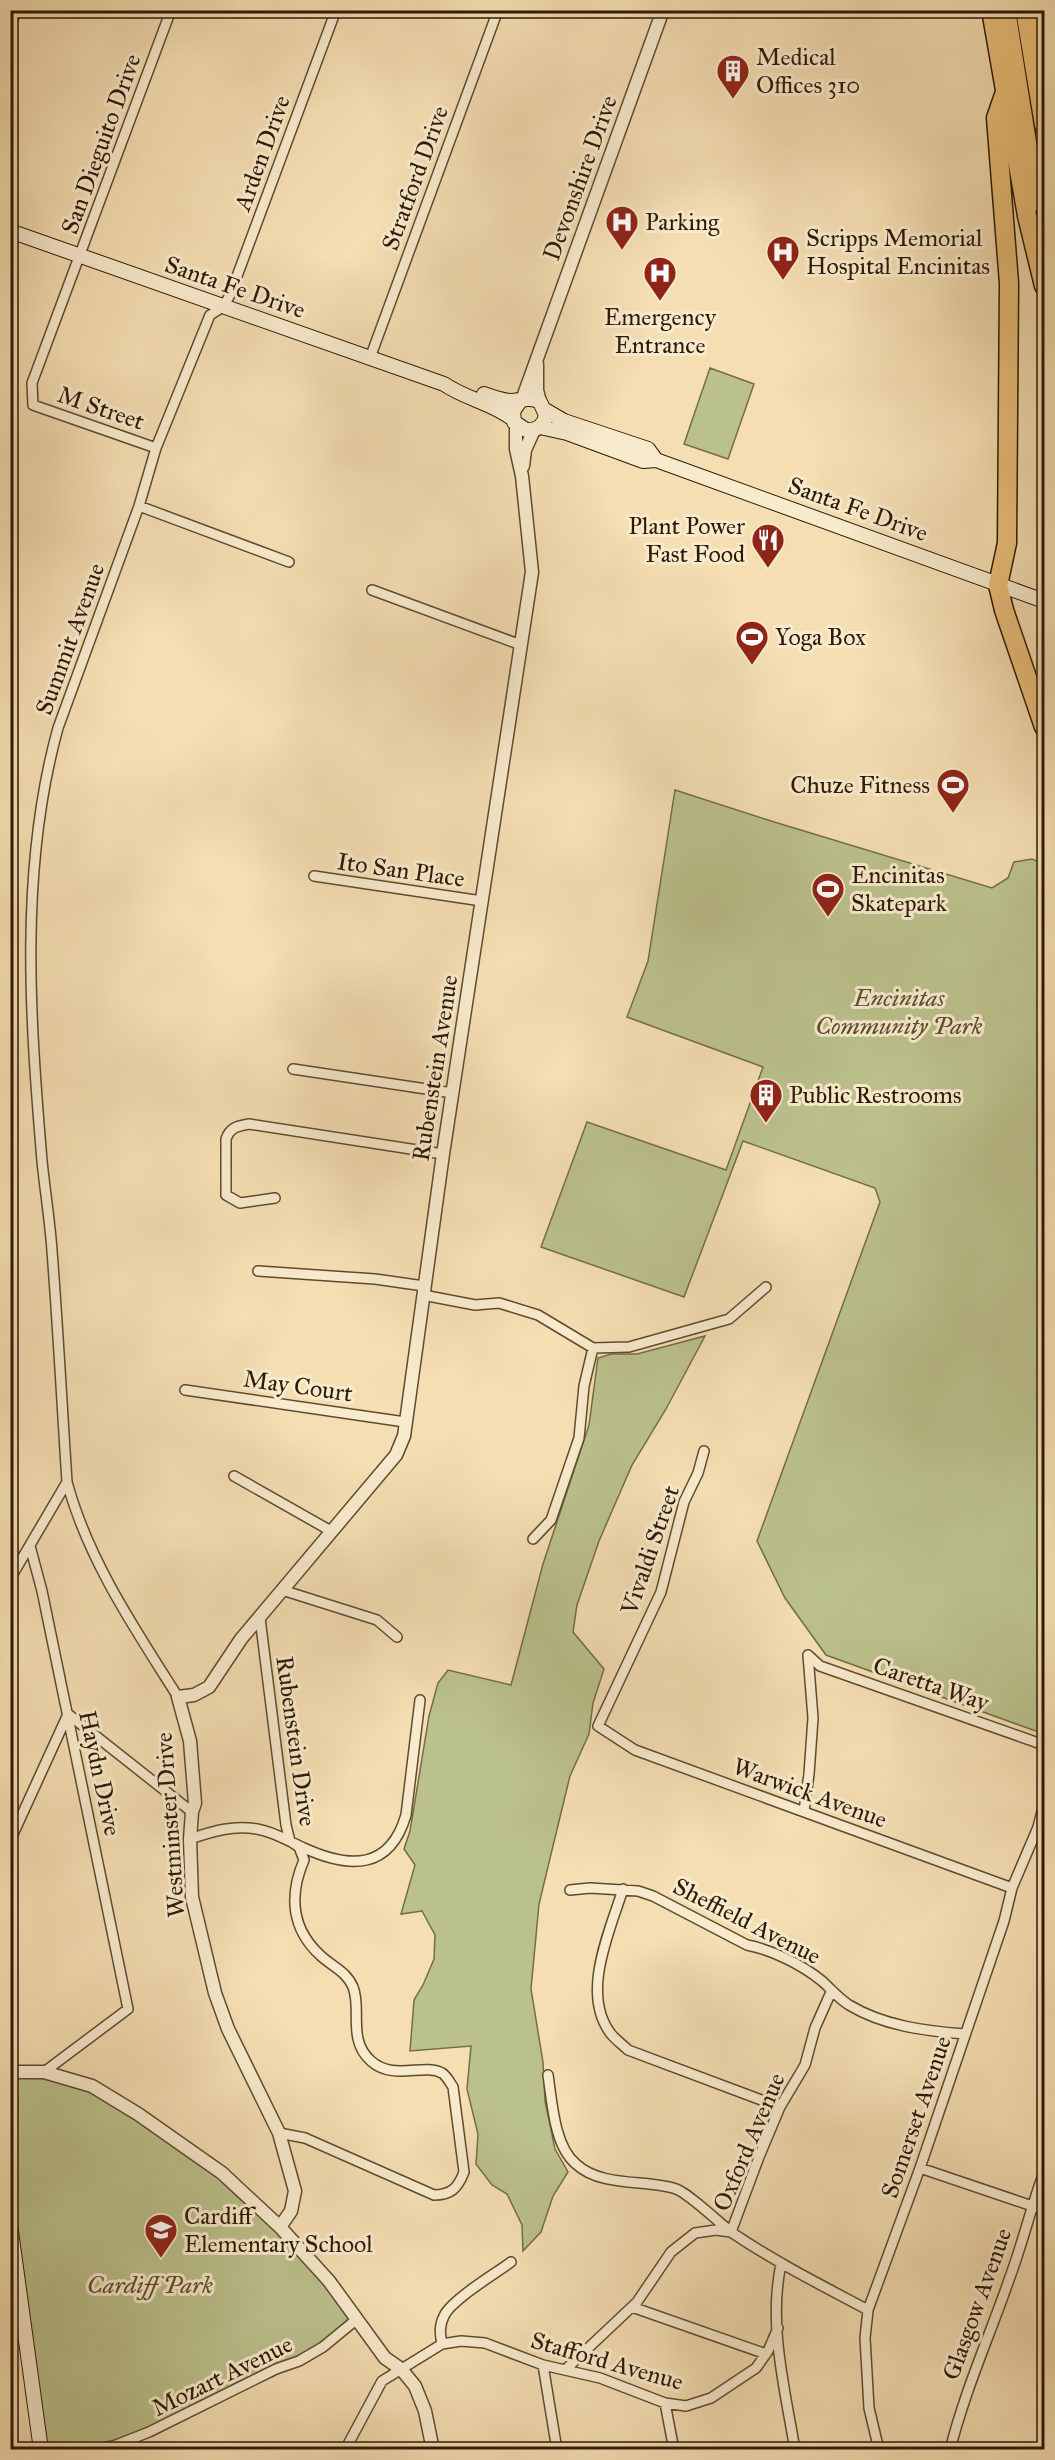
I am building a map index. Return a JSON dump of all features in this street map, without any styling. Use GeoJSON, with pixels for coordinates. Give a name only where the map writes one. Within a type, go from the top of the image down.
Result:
{"type":"FeatureCollection","features":[{"type":"Feature","properties":{"kind":"highway"},"geometry":{"type":"LineString","coordinates":[[991,10],[1027,216],[1044,286]]}},
{"type":"Feature","properties":{"kind":"highway"},"geometry":{"type":"LineString","coordinates":[[1006,10],[1033,180],[1027,216]]}},
{"type":"Feature","properties":{"kind":"highway"},"geometry":{"type":"LineString","coordinates":[[1025,10],[1044,125]]}},
{"type":"Feature","properties":{"kind":"highway"},"geometry":{"type":"LineString","coordinates":[[1041,10],[1044,32]]}},
{"type":"Feature","properties":{"kind":"highway"},"geometry":{"type":"LineString","coordinates":[[1005,92],[996,118],[1009,283],[1007,543],[998,585],[1004,610],[1044,727]]}},
{"type":"Feature","properties":{"kind":"main road","name":"Santa Fe Drive"},"geometry":{"type":"LineString","coordinates":[[10,231],[444,384],[454,391],[502,411],[515,422]]}},
{"type":"Feature","properties":{"kind":"main road","name":"Santa Fe Drive"},"geometry":{"type":"LineString","coordinates":[[444,384],[456,384],[502,400],[521,400]]}},
{"type":"Feature","properties":{"kind":"main road"},"geometry":{"type":"LineString","coordinates":[[528,398],[543,406],[545,419],[537,429],[522,429],[515,422],[514,406],[521,400],[528,398]]}},
{"type":"Feature","properties":{"kind":"main road","name":"Santa Fe Drive"},"geometry":{"type":"LineString","coordinates":[[543,406],[564,421],[648,449],[656,460]]}},
{"type":"Feature","properties":{"kind":"main road","name":"Santa Fe Drive"},"geometry":{"type":"LineString","coordinates":[[537,429],[567,433],[643,461],[656,460],[1044,601]]}},
{"type":"Feature","properties":{"kind":"main road"},"geometry":{"type":"LineString","coordinates":[[10,2224],[40,2450]]}},
{"type":"Feature","properties":{"kind":"street"},"geometry":{"type":"LineString","coordinates":[[10,22],[15,10]]}},
{"type":"Feature","properties":{"kind":"street","name":"San Dieguito Drive"},"geometry":{"type":"LineString","coordinates":[[33,405],[32,383],[60,305],[81,257],[171,10]]}},
{"type":"Feature","properties":{"kind":"street","name":"Arden Drive"},"geometry":{"type":"LineString","coordinates":[[223,307],[230,295],[336,10]]}},
{"type":"Feature","properties":{"kind":"street","name":"Stratford Drive"},"geometry":{"type":"LineString","coordinates":[[370,358],[498,10]]}},
{"type":"Feature","properties":{"kind":"street","name":"Devonshire Drive"},"geometry":{"type":"LineString","coordinates":[[521,400],[663,10]]}},
{"type":"Feature","properties":{"kind":"street","name":"Summit Avenue"},"geometry":{"type":"LineString","coordinates":[[178,1697],[117,1600],[75,1511],[67,1482],[52,1249],[42,1160],[30,930],[37,837],[50,755],[58,728],[139,506],[156,448],[210,315],[223,307]]}},
{"type":"Feature","properties":{"kind":"street","name":"Devonshire Drive"},"geometry":{"type":"LineString","coordinates":[[536,360],[537,390],[543,406]]}},
{"type":"Feature","properties":{"kind":"street","name":"M Street"},"geometry":{"type":"LineString","coordinates":[[33,405],[156,448]]}},
{"type":"Feature","properties":{"kind":"street","name":"Rubenstein Avenue"},"geometry":{"type":"LineString","coordinates":[[260,1618],[396,1455],[404,1436],[443,1154],[532,572],[522,476],[516,449],[515,422]]}},
{"type":"Feature","properties":{"kind":"street","name":"Rubenstein Avenue"},"geometry":{"type":"LineString","coordinates":[[522,476],[525,450],[537,429]]}},
{"type":"Feature","properties":{"kind":"street"},"geometry":{"type":"LineString","coordinates":[[139,506],[289,562]]}},
{"type":"Feature","properties":{"kind":"street"},"geometry":{"type":"LineString","coordinates":[[372,590],[521,645]]}},
{"type":"Feature","properties":{"kind":"street","name":"Ito San Place"},"geometry":{"type":"LineString","coordinates":[[314,876],[482,901]]}},
{"type":"Feature","properties":{"kind":"street"},"geometry":{"type":"LineString","coordinates":[[293,1069],[453,1093]]}},
{"type":"Feature","properties":{"kind":"street"},"geometry":{"type":"LineString","coordinates":[[275,1198],[240,1203],[226,1195],[226,1139],[235,1126],[249,1124],[443,1154]]}},
{"type":"Feature","properties":{"kind":"street"},"geometry":{"type":"LineString","coordinates":[[258,1271],[375,1279],[475,1305],[499,1303],[538,1315],[593,1348],[628,1347],[729,1319],[766,1287]]}},
{"type":"Feature","properties":{"kind":"street"},"geometry":{"type":"LineString","coordinates":[[533,1539],[551,1520],[579,1438],[584,1386],[593,1348]]}},
{"type":"Feature","properties":{"kind":"street","name":"May Court"},"geometry":{"type":"LineString","coordinates":[[186,1390],[405,1422]]}},
{"type":"Feature","properties":{"kind":"street","name":"Vivaldi Street"},"geometry":{"type":"LineString","coordinates":[[598,1726],[661,1592],[684,1502],[698,1473],[704,1451]]}},
{"type":"Feature","properties":{"kind":"street"},"geometry":{"type":"LineString","coordinates":[[234,1476],[332,1531]]}},
{"type":"Feature","properties":{"kind":"street"},"geometry":{"type":"LineString","coordinates":[[10,1579],[67,1482]]}},
{"type":"Feature","properties":{"kind":"street","name":"Haydn Drive"},"geometry":{"type":"LineString","coordinates":[[30,1545],[68,1714],[128,2009],[44,2072]]}},
{"type":"Feature","properties":{"kind":"street"},"geometry":{"type":"LineString","coordinates":[[282,1590],[378,1620],[397,1637]]}},
{"type":"Feature","properties":{"kind":"street","name":"Westminster Drive"},"geometry":{"type":"LineString","coordinates":[[260,1618],[241,1639],[208,1687],[194,1695],[178,1697],[190,1741],[195,1803],[190,1839],[192,1897],[215,1993],[228,2029],[279,2133],[295,2191],[291,2211],[280,2227]]}},
{"type":"Feature","properties":{"kind":"street","name":"Rubenstein Drive"},"geometry":{"type":"LineString","coordinates":[[260,1618],[286,1826],[291,1842],[299,1847],[304,1860],[297,1878],[293,1900],[297,1920],[314,1949],[346,1974],[354,1990],[356,2034],[372,2062],[389,2071],[438,2072],[444,2074],[453,2087],[464,2172],[460,2183],[454,2190],[443,2195],[434,2195],[305,2138],[279,2133]]}},
{"type":"Feature","properties":{"kind":"street","name":"Caretta Way"},"geometry":{"type":"LineString","coordinates":[[804,1810],[813,1718],[808,1655],[820,1666],[1044,1745]]}},
{"type":"Feature","properties":{"kind":"street"},"geometry":{"type":"LineString","coordinates":[[190,1839],[230,1827],[257,1829],[278,1834],[305,1849],[351,1862],[366,1861],[377,1857],[401,1833],[406,1815],[420,1700]]}},
{"type":"Feature","properties":{"kind":"street"},"geometry":{"type":"LineString","coordinates":[[10,1841],[68,1714],[192,1812]]}},
{"type":"Feature","properties":{"kind":"street","name":"Warwick Avenue"},"geometry":{"type":"LineString","coordinates":[[598,1726],[634,1750],[804,1810],[1012,1888]]}},
{"type":"Feature","properties":{"kind":"street","name":"Somerset Avenue"},"geometry":{"type":"LineString","coordinates":[[879,2450],[869,2408],[865,2338],[868,2310],[920,2168],[1004,1921],[1012,1888],[1038,1827],[1044,1804]]}},
{"type":"Feature","properties":{"kind":"street"},"geometry":{"type":"LineString","coordinates":[[623,1889],[597,1974],[600,2008],[610,2033],[628,2050],[780,2107]]}},
{"type":"Feature","properties":{"kind":"street","name":"Sheffield Avenue"},"geometry":{"type":"LineString","coordinates":[[570,1890],[623,1889],[653,1896],[747,1945],[764,1949],[811,1974],[850,2006],[892,2023],[922,2031],[965,2034]]}},
{"type":"Feature","properties":{"kind":"street","name":"Oxford Avenue"},"geometry":{"type":"LineString","coordinates":[[566,2369],[632,2307],[646,2291],[671,2252],[695,2233],[716,2230],[731,2232],[780,2107],[805,2065],[815,2028],[831,1992]]}},
{"type":"Feature","properties":{"kind":"street"},"geometry":{"type":"LineString","coordinates":[[10,2072],[44,2072],[92,2086],[138,2114],[222,2173],[280,2227],[329,2282],[385,2358],[401,2369],[415,2386],[425,2411],[433,2450]]}},
{"type":"Feature","properties":{"kind":"street"},"geometry":{"type":"LineString","coordinates":[[548,2075],[554,2116],[563,2145],[575,2164],[588,2172],[621,2181],[678,2189],[731,2232],[781,2264],[868,2310]]}},
{"type":"Feature","properties":{"kind":"street"},"geometry":{"type":"LineString","coordinates":[[920,2168],[1032,2204],[1044,2210]]}},
{"type":"Feature","properties":{"kind":"street","name":"Glasgow Avenue"},"geometry":{"type":"LineString","coordinates":[[950,2450],[960,2407],[1011,2276],[1044,2172]]}},
{"type":"Feature","properties":{"kind":"street"},"geometry":{"type":"LineString","coordinates":[[442,2344],[439,2329],[444,2314],[511,2262]]}},
{"type":"Feature","properties":{"kind":"street"},"geometry":{"type":"LineString","coordinates":[[781,2264],[775,2289],[777,2344],[795,2450]]}},
{"type":"Feature","properties":{"kind":"street"},"geometry":{"type":"LineString","coordinates":[[632,2307],[766,2354]]}},
{"type":"Feature","properties":{"kind":"street","name":"Mozart Avenue"},"geometry":{"type":"LineString","coordinates":[[94,2450],[116,2445],[149,2432],[276,2369],[298,2361],[323,2348],[357,2319]]}},
{"type":"Feature","properties":{"kind":"street","name":"Stafford Avenue"},"geometry":{"type":"LineString","coordinates":[[345,2450],[381,2381],[442,2344],[461,2341],[485,2343],[543,2365],[600,2378],[665,2403],[686,2406],[711,2398],[756,2368],[775,2340],[778,2328]]}},
{"type":"Feature","properties":{"kind":"street"},"geometry":{"type":"LineString","coordinates":[[543,2365],[557,2450]]}},
{"type":"Feature","properties":{"kind":"street"},"geometry":{"type":"LineString","coordinates":[[665,2403],[674,2450]]}},
{"type":"Feature","properties":{"kind":"green space"},"geometry":{"type":"Polygon","coordinates":[[[710,368],[754,384],[728,459],[684,444],[710,368]]]}},
{"type":"Feature","properties":{"kind":"green space","name":"Encinitas Community Park"},"geometry":{"type":"Polygon","coordinates":[[[675,790],[992,888],[1008,878],[1014,862],[1032,859],[1044,864],[1044,1734],[826,1655],[785,1598],[757,1541],[880,1202],[875,1188],[743,1141],[684,1297],[541,1247],[587,1122],[726,1170],[763,1067],[627,1017],[648,961],[675,790]]]}},
{"type":"Feature","properties":{"kind":"green space"},"geometry":{"type":"Polygon","coordinates":[[[705,1336],[666,1409],[632,1465],[599,1541],[577,1605],[573,1632],[604,1669],[593,1703],[589,1734],[570,1776],[539,1904],[531,1989],[543,2062],[545,2101],[555,2149],[568,2172],[553,2196],[541,2232],[523,2251],[522,2225],[507,2194],[492,2185],[476,2164],[478,2134],[467,2089],[471,2046],[410,2051],[414,2000],[434,1959],[435,1935],[422,1911],[401,1914],[415,1865],[404,1849],[410,1831],[429,1716],[438,1683],[448,1670],[511,1685],[543,1564],[589,1425],[598,1358],[611,1354],[637,1354],[705,1336]]]}},
{"type":"Feature","properties":{"kind":"green space","name":"Cardiff Park"},"geometry":{"type":"Polygon","coordinates":[[[10,2071],[29,2071],[97,2089],[254,2202],[356,2319],[323,2347],[150,2432],[95,2449],[40,2449],[11,2226],[10,2071]]]}},
{"type":"Feature","properties":{"kind":"place","name":"Medical Offices 310"},"geometry":{"type":"Point","coordinates":[733,100]}},
{"type":"Feature","properties":{"kind":"place","name":"Parking"},"geometry":{"type":"Point","coordinates":[622,251]}},
{"type":"Feature","properties":{"kind":"place","name":"Scripps Memorial Hospital Encinitas"},"geometry":{"type":"Point","coordinates":[783,281]}},
{"type":"Feature","properties":{"kind":"place","name":"Emergency Entrance"},"geometry":{"type":"Point","coordinates":[660,302]}},
{"type":"Feature","properties":{"kind":"place","name":"Plant Power Fast Food"},"geometry":{"type":"Point","coordinates":[768,569]}},
{"type":"Feature","properties":{"kind":"place","name":"Yoga Box"},"geometry":{"type":"Point","coordinates":[752,666]}},
{"type":"Feature","properties":{"kind":"place","name":"Chuze Fitness"},"geometry":{"type":"Point","coordinates":[953,814]}},
{"type":"Feature","properties":{"kind":"place","name":"Encinitas Skatepark"},"geometry":{"type":"Point","coordinates":[828,918]}},
{"type":"Feature","properties":{"kind":"place","name":"Public Restrooms"},"geometry":{"type":"Point","coordinates":[766,1124]}},
{"type":"Feature","properties":{"kind":"place","name":"Cardiff Elementary School"},"geometry":{"type":"Point","coordinates":[161,2259]}}]}
